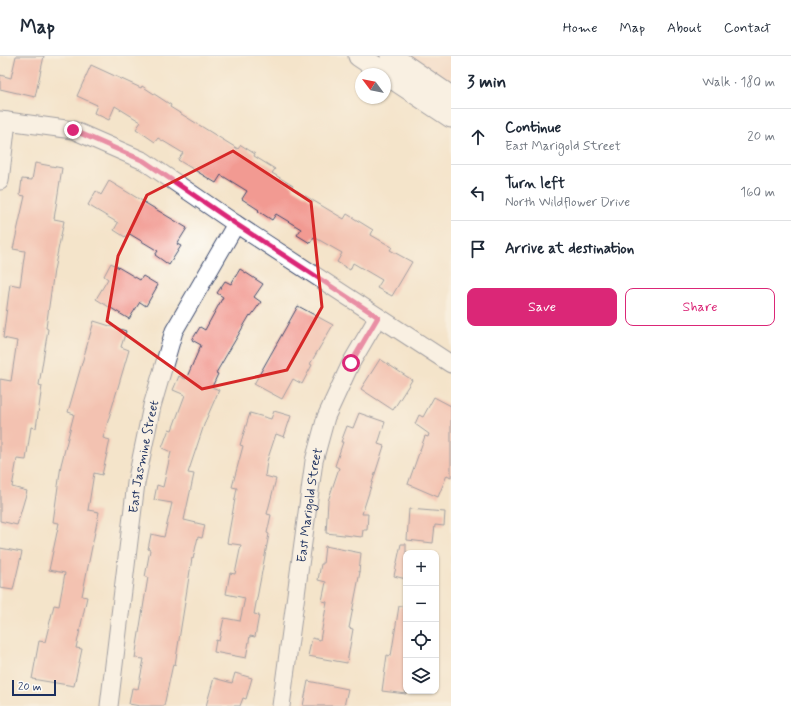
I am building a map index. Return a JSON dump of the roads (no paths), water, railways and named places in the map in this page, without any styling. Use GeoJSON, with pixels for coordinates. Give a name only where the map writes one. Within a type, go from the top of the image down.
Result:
{"type":"FeatureCollection","features":[{"type":"Feature","properties":{"kind":"street"},"geometry":{"type":"LineString","coordinates":[[359,56],[451,117]]}},
{"type":"Feature","properties":{"kind":"street"},"geometry":{"type":"LineString","coordinates":[[391,56],[451,96]]}},
{"type":"Feature","properties":{"kind":"street"},"geometry":{"type":"LineString","coordinates":[[0,180],[3,121],[73,130],[144,161],[236,224],[451,364]]}},
{"type":"Feature","properties":{"kind":"street","name":"East Jasmine Street"},"geometry":{"type":"LineString","coordinates":[[109,706],[136,484],[152,406],[174,330],[236,224]]}},
{"type":"Feature","properties":{"kind":"street","name":"East Marigold Street"},"geometry":{"type":"LineString","coordinates":[[280,706],[316,453],[326,417],[351,363],[378,317]]}}]}
